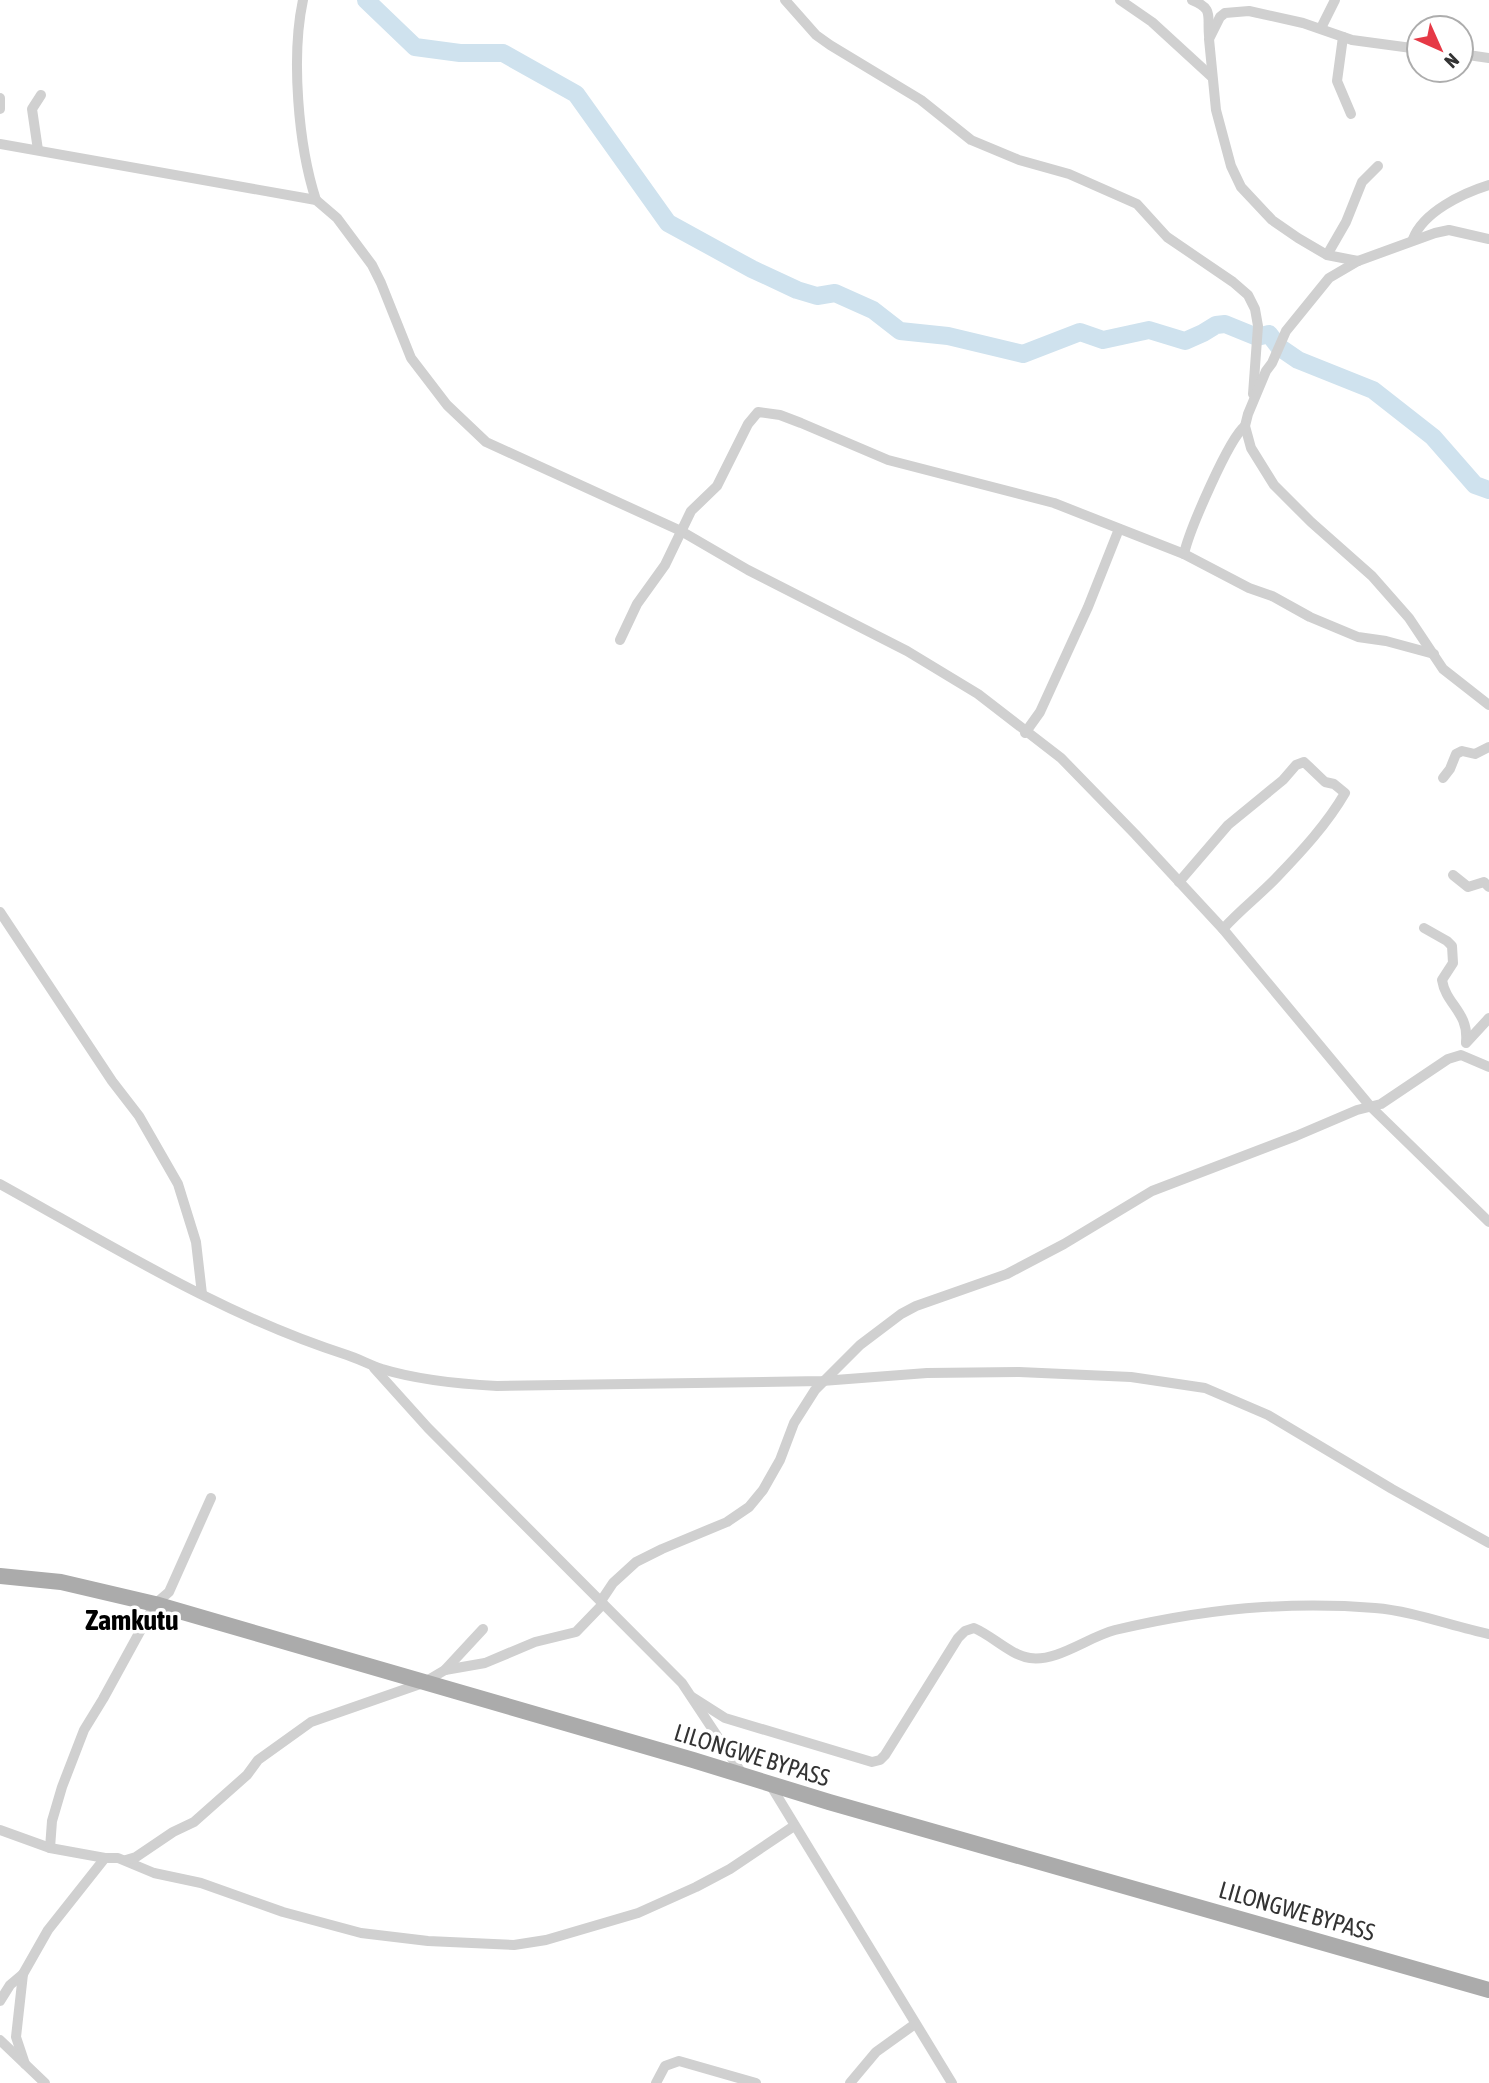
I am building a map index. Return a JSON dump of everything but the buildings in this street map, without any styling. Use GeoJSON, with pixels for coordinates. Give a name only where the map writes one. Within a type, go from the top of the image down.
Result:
{"type":"FeatureCollection","features":[{"type":"Feature","properties":{"kind":"main road","name":"LILONGWE BYPASS"},"geometry":{"type":"LineString","coordinates":[[0,1576],[61,1582],[155,1604],[771,1786],[1489,1990]]}},
{"type":"Feature","properties":{"kind":"street"},"geometry":{"type":"LineString","coordinates":[[303,0],[298,27],[301,136],[316,200]]}},
{"type":"Feature","properties":{"kind":"street"},"geometry":{"type":"LineString","coordinates":[[785,0],[823,40],[921,100],[971,139],[1018,160],[1069,174],[1137,204],[1167,237],[1233,282],[1248,295],[1255,309],[1258,326],[1253,401]]}},
{"type":"Feature","properties":{"kind":"street"},"geometry":{"type":"LineString","coordinates":[[1120,0],[1152,22],[1212,77]]}},
{"type":"Feature","properties":{"kind":"street"},"geometry":{"type":"LineString","coordinates":[[1192,0],[1205,5],[1209,11],[1212,77],[1222,135],[1231,166],[1241,187],[1272,220],[1327,255],[1358,261]]}},
{"type":"Feature","properties":{"kind":"street"},"geometry":{"type":"LineString","coordinates":[[1321,28],[1335,0]]}},
{"type":"Feature","properties":{"kind":"street"},"geometry":{"type":"LineString","coordinates":[[1209,39],[1220,17],[1225,13],[1249,10],[1321,28],[1343,37],[1405,47]]}},
{"type":"Feature","properties":{"kind":"street"},"geometry":{"type":"LineString","coordinates":[[1343,37],[1337,81],[1351,114]]}},
{"type":"Feature","properties":{"kind":"street"},"geometry":{"type":"LineString","coordinates":[[38,150],[32,109],[41,95]]}},
{"type":"Feature","properties":{"kind":"street"},"geometry":{"type":"LineString","coordinates":[[0,97],[0,109]]}},
{"type":"Feature","properties":{"kind":"street"},"geometry":{"type":"LineString","coordinates":[[0,144],[316,200],[337,218],[372,265],[382,283],[411,358],[447,405],[468,427],[498,448],[681,531],[748,570],[923,660],[978,694],[1068,765],[1223,929],[1370,1106],[1489,1222]]}},
{"type":"Feature","properties":{"kind":"street"},"geometry":{"type":"LineString","coordinates":[[1327,255],[1346,222],[1362,182],[1378,166]]}},
{"type":"Feature","properties":{"kind":"street"},"geometry":{"type":"LineString","coordinates":[[1413,239],[1416,231],[1449,202],[1467,192],[1489,185]]}},
{"type":"Feature","properties":{"kind":"street"},"geometry":{"type":"LineString","coordinates":[[1489,239],[1449,230],[1413,239],[1358,261],[1329,278],[1286,331],[1253,401],[1245,426],[1251,448],[1274,485],[1372,576],[1409,618],[1443,669],[1489,705]]}},
{"type":"Feature","properties":{"kind":"street"},"geometry":{"type":"LineString","coordinates":[[620,640],[637,604],[665,565],[691,511],[717,486],[748,424],[758,412],[780,415],[888,460],[1054,503],[1184,554],[1238,583],[1358,637],[1386,641],[1434,654]]}},
{"type":"Feature","properties":{"kind":"street"},"geometry":{"type":"LineString","coordinates":[[1184,554],[1209,487],[1238,431],[1245,426]]}},
{"type":"Feature","properties":{"kind":"street"},"geometry":{"type":"LineString","coordinates":[[1026,733],[1040,712],[1088,607],[1119,529]]}},
{"type":"Feature","properties":{"kind":"street"},"geometry":{"type":"LineString","coordinates":[[1443,778],[1456,754],[1462,751],[1475,754],[1489,747]]}},
{"type":"Feature","properties":{"kind":"street"},"geometry":{"type":"LineString","coordinates":[[1179,882],[1228,825],[1283,780],[1296,765],[1304,762],[1325,782],[1334,784],[1345,793],[1331,817],[1275,879],[1223,929]]}},
{"type":"Feature","properties":{"kind":"street"},"geometry":{"type":"LineString","coordinates":[[1453,875],[1468,887],[1483,883],[1489,887]]}},
{"type":"Feature","properties":{"kind":"street"},"geometry":{"type":"LineString","coordinates":[[0,912],[111,1081],[139,1116],[178,1184],[196,1242],[202,1294]]}},
{"type":"Feature","properties":{"kind":"street"},"geometry":{"type":"LineString","coordinates":[[1424,928],[1452,946],[1452,963],[1442,980],[1443,988],[1462,1016],[1467,1031],[1461,1055]]}},
{"type":"Feature","properties":{"kind":"street"},"geometry":{"type":"LineString","coordinates":[[1466,1042],[1489,1018]]}},
{"type":"Feature","properties":{"kind":"street"},"geometry":{"type":"LineString","coordinates":[[445,1670],[485,1663],[535,1642],[576,1632],[602,1602],[613,1583],[636,1562],[727,1522],[757,1499],[780,1460],[794,1423],[822,1381],[860,1345],[916,1306],[1007,1274],[1064,1244],[1152,1191],[1381,1104],[1448,1059],[1461,1055],[1489,1067]]}},
{"type":"Feature","properties":{"kind":"street"},"geometry":{"type":"LineString","coordinates":[[0,1184],[202,1294],[319,1347],[372,1366],[433,1380],[470,1385],[822,1381],[927,1373],[1019,1372],[1131,1377],[1205,1388],[1268,1415],[1489,1543]]}},
{"type":"Feature","properties":{"kind":"street"},"geometry":{"type":"LineString","coordinates":[[372,1366],[428,1428],[682,1683],[744,1777]]}},
{"type":"Feature","properties":{"kind":"street"},"geometry":{"type":"LineString","coordinates":[[50,1848],[52,1821],[84,1730],[155,1604],[169,1592],[211,1498]]}},
{"type":"Feature","properties":{"kind":"street"},"geometry":{"type":"LineString","coordinates":[[691,1697],[725,1718],[872,1762],[885,1755],[958,1638],[965,1631],[974,1628],[1014,1653],[1029,1658],[1054,1655],[1116,1630],[1204,1614],[1262,1607],[1375,1608],[1412,1614],[1489,1634]]}},
{"type":"Feature","properties":{"kind":"street"},"geometry":{"type":"LineString","coordinates":[[126,1860],[136,1857],[173,1832],[194,1822],[247,1775],[258,1760],[311,1722],[423,1682],[445,1670],[483,1629]]}},
{"type":"Feature","properties":{"kind":"street"},"geometry":{"type":"LineString","coordinates":[[771,1786],[952,2083]]}},
{"type":"Feature","properties":{"kind":"street"},"geometry":{"type":"LineString","coordinates":[[0,1830],[50,1848],[126,1860],[153,1873],[201,1883],[283,1912],[360,1933],[428,1941],[514,1945],[546,1940],[638,1913],[696,1888],[730,1869],[794,1826]]}},
{"type":"Feature","properties":{"kind":"street"},"geometry":{"type":"LineString","coordinates":[[0,2001],[10,1985],[23,1974],[48,1930],[105,1858]]}},
{"type":"Feature","properties":{"kind":"street"},"geometry":{"type":"LineString","coordinates":[[23,1974],[16,2036],[24,2064]]}},
{"type":"Feature","properties":{"kind":"street"},"geometry":{"type":"LineString","coordinates":[[850,2083],[876,2052],[915,2024]]}},
{"type":"Feature","properties":{"kind":"street"},"geometry":{"type":"LineString","coordinates":[[0,2040],[45,2083]]}},
{"type":"Feature","properties":{"kind":"street"},"geometry":{"type":"LineString","coordinates":[[656,2083],[665,2066],[679,2061],[757,2083]]}},
{"type":"Feature","properties":{"kind":"waterway"},"geometry":{"type":"LineString","coordinates":[[366,0],[415,47],[460,53],[503,53],[576,94],[668,223],[752,269],[797,290],[817,296],[835,293],[873,310],[900,331],[948,336],[1023,354],[1080,332],[1103,340],[1149,330],[1185,341],[1216,325],[1225,324],[1257,337],[1269,334],[1279,347],[1298,360],[1373,390],[1433,437],[1475,485],[1489,490]]}},
{"type":"Feature","properties":{"kind":"district","name":"Zamkutu"},"geometry":{"type":"Point","coordinates":[132,1620]}}]}
